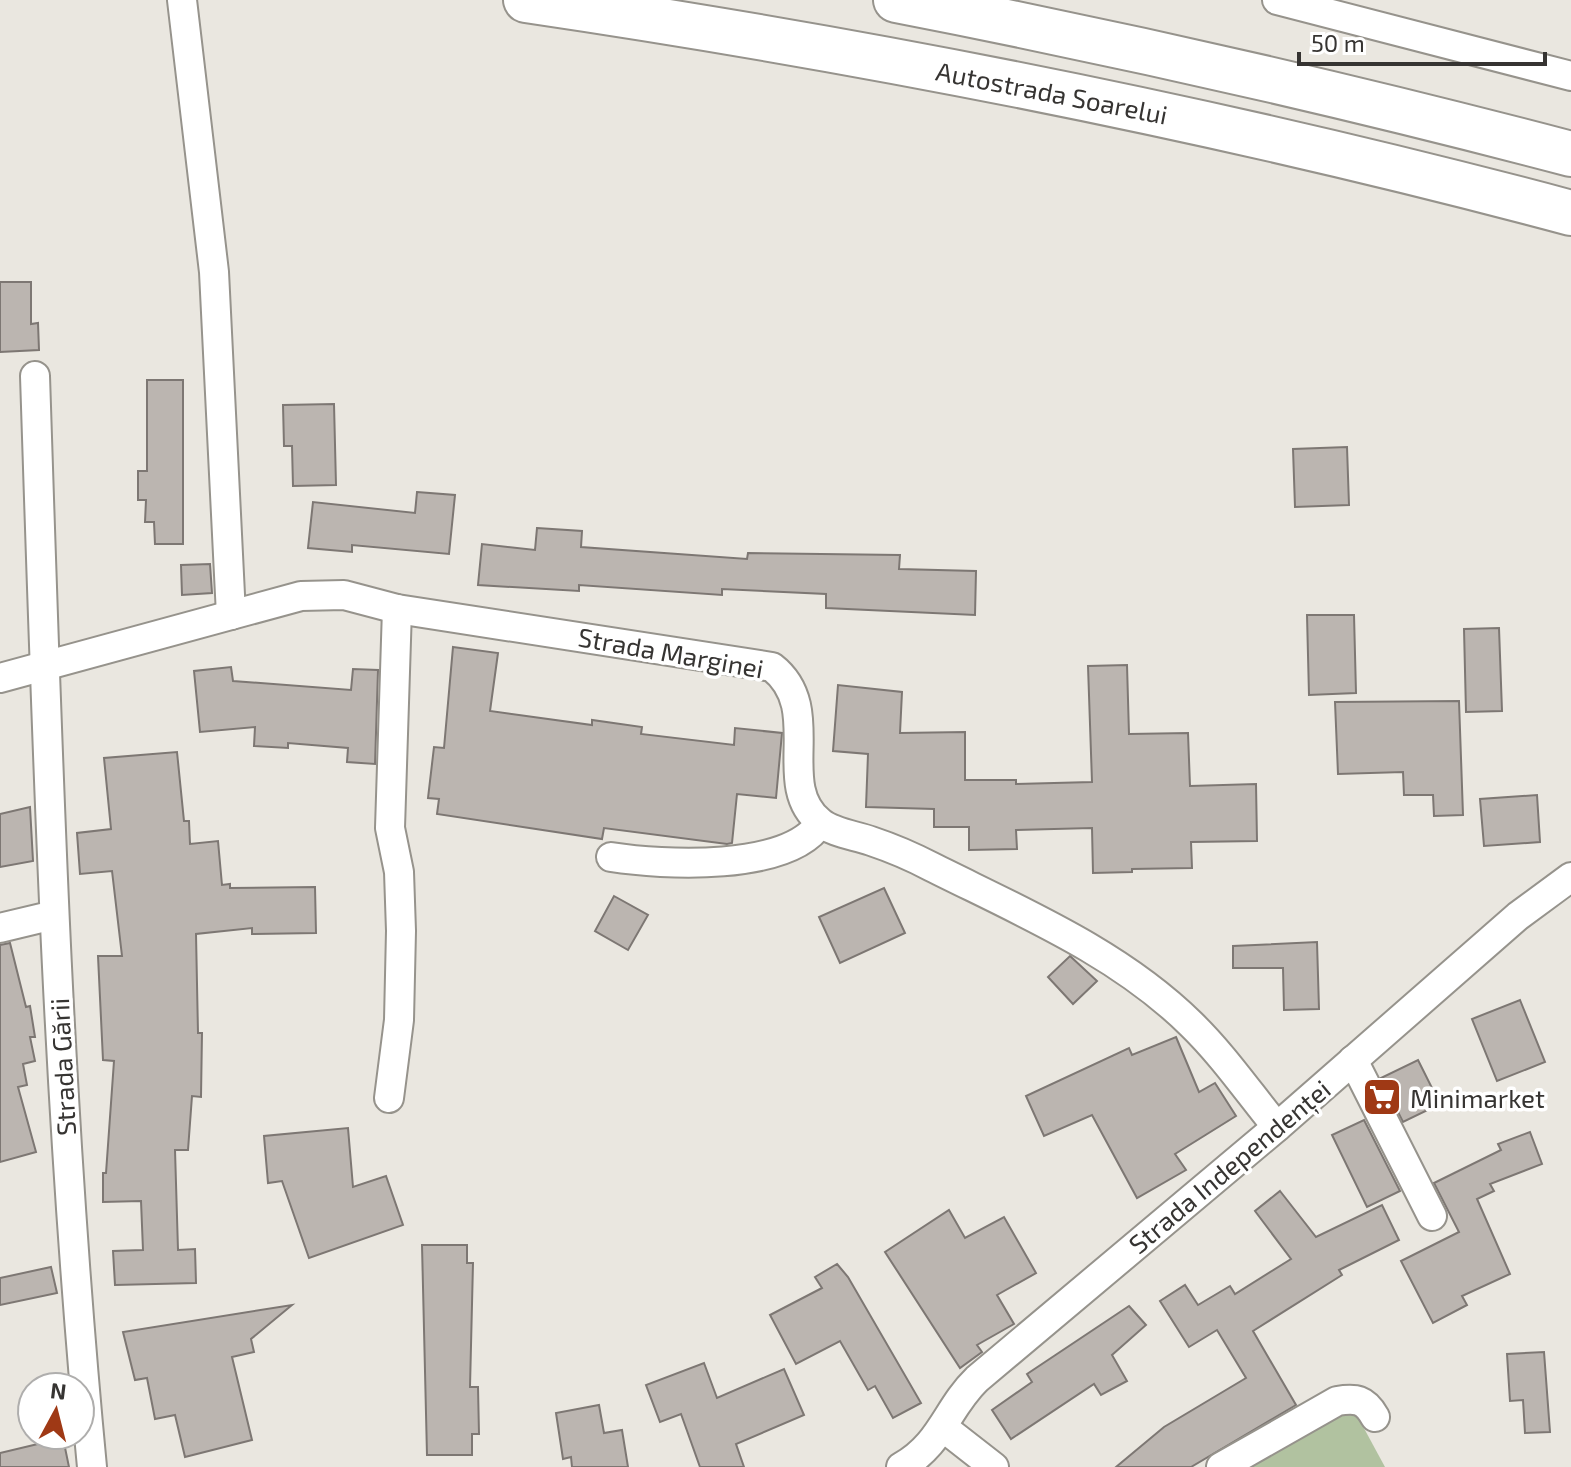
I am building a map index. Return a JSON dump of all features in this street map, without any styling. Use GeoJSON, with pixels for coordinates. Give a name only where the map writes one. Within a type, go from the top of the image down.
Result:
{"type":"FeatureCollection","features":[{"type":"Feature","properties":{"kind":"highway","name":"Autostrada Soarelui"},"geometry":{"type":"LineString","coordinates":[[526,0],[829,48],[1054,91],[1285,141],[1571,213]]}},
{"type":"Feature","properties":{"kind":"highway"},"geometry":{"type":"LineString","coordinates":[[896,0],[1233,70],[1571,154]]}},
{"type":"Feature","properties":{"kind":"street"},"geometry":{"type":"LineString","coordinates":[[182,0],[214,272],[231,615]]}},
{"type":"Feature","properties":{"kind":"street"},"geometry":{"type":"LineString","coordinates":[[1277,0],[1571,76]]}},
{"type":"Feature","properties":{"kind":"street","name":"Strada Gării"},"geometry":{"type":"LineString","coordinates":[[35,376],[54,915],[70,1197],[92,1467]]}},
{"type":"Feature","properties":{"kind":"street","name":"Strada Marginei"},"geometry":{"type":"LineString","coordinates":[[0,678],[231,615],[325,594],[397,609],[740,659],[772,667],[792,688],[799,716],[800,787],[806,807],[820,823]]}},
{"type":"Feature","properties":{"kind":"street"},"geometry":{"type":"LineString","coordinates":[[389,1098],[399,1020],[400,961],[399,872],[390,828],[397,609]]}},
{"type":"Feature","properties":{"kind":"street"},"geometry":{"type":"LineString","coordinates":[[611,857],[672,864],[723,862],[803,842],[820,823],[922,862],[1064,934],[1122,968],[1192,1025],[1277,1127]]}},
{"type":"Feature","properties":{"kind":"street","name":"Strada Independenței"},"geometry":{"type":"LineString","coordinates":[[901,1467],[932,1445],[965,1391],[977,1379],[1277,1127],[1518,916],[1571,877]]}},
{"type":"Feature","properties":{"kind":"street"},"geometry":{"type":"LineString","coordinates":[[0,928],[54,915]]}},
{"type":"Feature","properties":{"kind":"street"},"geometry":{"type":"LineString","coordinates":[[1353,1060],[1432,1216]]}},
{"type":"Feature","properties":{"kind":"street"},"geometry":{"type":"LineString","coordinates":[[1221,1467],[1337,1401],[1357,1398],[1369,1406],[1375,1417]]}},
{"type":"Feature","properties":{"kind":"street"},"geometry":{"type":"LineString","coordinates":[[944,1428],[994,1467]]}},
{"type":"Feature","properties":{"kind":"green space"},"geometry":{"type":"Polygon","coordinates":[[[1353,1408],[1385,1467],[1243,1467],[1353,1408]]]}},
{"type":"Feature","properties":{"kind":"building"},"geometry":{"type":"Polygon","coordinates":[[[0,282],[31,282],[31,324],[38,323],[39,350],[0,352],[0,282]]]}},
{"type":"Feature","properties":{"kind":"building"},"geometry":{"type":"Polygon","coordinates":[[[147,380],[183,380],[183,544],[155,544],[154,522],[145,522],[146,500],[138,500],[138,471],[147,471],[147,380]]]}},
{"type":"Feature","properties":{"kind":"building"},"geometry":{"type":"Polygon","coordinates":[[[334,404],[336,485],[293,486],[292,446],[284,446],[283,405],[334,404]]]}},
{"type":"Feature","properties":{"kind":"building"},"geometry":{"type":"Polygon","coordinates":[[[1347,447],[1349,505],[1295,507],[1293,449],[1347,447]]]}},
{"type":"Feature","properties":{"kind":"building"},"geometry":{"type":"Polygon","coordinates":[[[417,492],[455,495],[449,554],[352,545],[352,552],[308,548],[313,502],[415,513],[417,492]]]}},
{"type":"Feature","properties":{"kind":"building"},"geometry":{"type":"Polygon","coordinates":[[[537,528],[582,531],[581,547],[747,559],[748,553],[900,555],[899,569],[976,571],[975,615],[826,608],[826,594],[722,589],[722,595],[579,585],[579,591],[478,585],[482,544],[535,550],[537,528]]]}},
{"type":"Feature","properties":{"kind":"building"},"geometry":{"type":"Polygon","coordinates":[[[210,564],[212,593],[182,595],[181,565],[210,564]]]}},
{"type":"Feature","properties":{"kind":"building"},"geometry":{"type":"Polygon","coordinates":[[[1307,615],[1354,615],[1356,693],[1309,695],[1307,615]]]}},
{"type":"Feature","properties":{"kind":"building"},"geometry":{"type":"Polygon","coordinates":[[[1499,628],[1502,711],[1466,712],[1464,629],[1499,628]]]}},
{"type":"Feature","properties":{"kind":"building"},"geometry":{"type":"Polygon","coordinates":[[[453,647],[498,653],[490,711],[592,725],[592,720],[642,727],[641,734],[734,745],[735,728],[782,733],[776,798],[737,794],[732,843],[727,844],[604,828],[602,839],[437,814],[439,799],[428,798],[434,747],[444,748],[453,647]]]}},
{"type":"Feature","properties":{"kind":"building"},"geometry":{"type":"Polygon","coordinates":[[[1127,665],[1129,734],[1188,733],[1190,786],[1256,784],[1257,841],[1191,842],[1192,868],[1132,869],[1132,872],[1093,873],[1092,828],[1016,830],[1017,849],[969,850],[969,827],[934,827],[934,809],[866,807],[868,754],[833,751],[838,685],[902,692],[900,733],[965,732],[965,780],[1016,780],[1016,784],[1092,782],[1088,666],[1127,665]]]}},
{"type":"Feature","properties":{"kind":"building"},"geometry":{"type":"Polygon","coordinates":[[[231,667],[233,681],[351,690],[353,669],[378,670],[375,764],[347,762],[348,748],[288,743],[288,748],[254,746],[255,727],[200,732],[194,671],[231,667]]]}},
{"type":"Feature","properties":{"kind":"building"},"geometry":{"type":"Polygon","coordinates":[[[1459,701],[1463,815],[1434,816],[1433,795],[1404,795],[1403,772],[1338,774],[1335,702],[1459,701]]]}},
{"type":"Feature","properties":{"kind":"building"},"geometry":{"type":"Polygon","coordinates":[[[177,752],[184,821],[189,821],[190,844],[218,841],[222,885],[230,884],[230,888],[315,887],[316,933],[252,934],[252,928],[196,934],[198,1033],[202,1033],[201,1097],[192,1096],[188,1150],[175,1150],[178,1250],[195,1249],[196,1283],[115,1285],[113,1251],[143,1250],[141,1201],[103,1202],[114,1061],[103,1060],[98,956],[122,956],[112,871],[80,874],[77,833],[111,829],[104,758],[177,752]]]}},
{"type":"Feature","properties":{"kind":"building"},"geometry":{"type":"Polygon","coordinates":[[[1537,795],[1540,842],[1484,846],[1480,799],[1537,795]]]}},
{"type":"Feature","properties":{"kind":"building"},"geometry":{"type":"Polygon","coordinates":[[[30,807],[33,861],[0,867],[0,814],[30,807]]]}},
{"type":"Feature","properties":{"kind":"building"},"geometry":{"type":"Polygon","coordinates":[[[884,888],[905,933],[840,963],[819,917],[884,888]]]}},
{"type":"Feature","properties":{"kind":"building"},"geometry":{"type":"Polygon","coordinates":[[[614,896],[648,915],[628,950],[595,931],[614,896]]]}},
{"type":"Feature","properties":{"kind":"building"},"geometry":{"type":"Polygon","coordinates":[[[1317,942],[1319,1009],[1284,1010],[1283,968],[1233,968],[1233,946],[1317,942]]]}},
{"type":"Feature","properties":{"kind":"building"},"geometry":{"type":"Polygon","coordinates":[[[10,943],[26,1007],[30,1006],[35,1037],[30,1037],[35,1061],[23,1064],[27,1085],[18,1087],[36,1152],[0,1162],[0,945],[10,943]]]}},
{"type":"Feature","properties":{"kind":"building"},"geometry":{"type":"Polygon","coordinates":[[[1070,956],[1097,981],[1073,1004],[1048,977],[1070,956]]]}},
{"type":"Feature","properties":{"kind":"building"},"geometry":{"type":"Polygon","coordinates":[[[1520,1000],[1545,1062],[1497,1081],[1472,1019],[1520,1000]]]}},
{"type":"Feature","properties":{"kind":"building"},"geometry":{"type":"Polygon","coordinates":[[[1176,1037],[1199,1092],[1215,1083],[1236,1116],[1175,1154],[1186,1170],[1137,1198],[1092,1115],[1044,1136],[1026,1096],[1129,1048],[1132,1055],[1176,1037]]]}},
{"type":"Feature","properties":{"kind":"building"},"geometry":{"type":"Polygon","coordinates":[[[1418,1060],[1440,1104],[1403,1122],[1381,1078],[1418,1060]]]}},
{"type":"Feature","properties":{"kind":"building"},"geometry":{"type":"Polygon","coordinates":[[[1364,1120],[1400,1191],[1367,1207],[1332,1135],[1364,1120]]]}},
{"type":"Feature","properties":{"kind":"building"},"geometry":{"type":"Polygon","coordinates":[[[348,1128],[353,1187],[386,1176],[403,1225],[309,1258],[282,1181],[268,1183],[264,1136],[348,1128]]]}},
{"type":"Feature","properties":{"kind":"building"},"geometry":{"type":"Polygon","coordinates":[[[1530,1132],[1542,1164],[1490,1184],[1494,1191],[1477,1199],[1510,1274],[1462,1296],[1467,1305],[1433,1323],[1401,1261],[1459,1232],[1434,1183],[1501,1150],[1498,1144],[1530,1132]]]}},
{"type":"Feature","properties":{"kind":"building"},"geometry":{"type":"Polygon","coordinates":[[[1280,1191],[1316,1237],[1382,1205],[1399,1240],[1339,1270],[1342,1275],[1253,1331],[1296,1405],[1191,1467],[1116,1467],[1164,1427],[1246,1378],[1217,1330],[1189,1347],[1160,1301],[1185,1285],[1198,1305],[1230,1286],[1235,1294],[1291,1259],[1255,1211],[1280,1191]]]}},
{"type":"Feature","properties":{"kind":"building"},"geometry":{"type":"Polygon","coordinates":[[[949,1210],[965,1238],[1004,1217],[1036,1273],[997,1295],[1014,1324],[977,1345],[982,1352],[960,1368],[885,1252],[949,1210]]]}},
{"type":"Feature","properties":{"kind":"building"},"geometry":{"type":"Polygon","coordinates":[[[422,1245],[467,1245],[467,1263],[473,1263],[470,1387],[478,1387],[479,1434],[472,1434],[472,1455],[427,1455],[422,1245]]]}},
{"type":"Feature","properties":{"kind":"building"},"geometry":{"type":"Polygon","coordinates":[[[837,1264],[848,1277],[921,1403],[893,1418],[875,1386],[868,1390],[840,1341],[796,1364],[770,1315],[822,1288],[815,1277],[837,1264]]]}},
{"type":"Feature","properties":{"kind":"building"},"geometry":{"type":"Polygon","coordinates":[[[51,1267],[57,1293],[0,1305],[0,1278],[51,1267]]]}},
{"type":"Feature","properties":{"kind":"building"},"geometry":{"type":"Polygon","coordinates":[[[292,1305],[251,1339],[254,1352],[232,1357],[252,1440],[185,1457],[175,1415],[155,1419],[147,1378],[135,1380],[123,1332],[292,1305]]]}},
{"type":"Feature","properties":{"kind":"building"},"geometry":{"type":"Polygon","coordinates":[[[1129,1306],[1146,1325],[1112,1355],[1127,1381],[1101,1395],[1094,1384],[1011,1439],[992,1410],[1032,1382],[1027,1374],[1129,1306]]]}},
{"type":"Feature","properties":{"kind":"building"},"geometry":{"type":"Polygon","coordinates":[[[1544,1352],[1550,1432],[1525,1433],[1523,1400],[1510,1401],[1507,1354],[1544,1352]]]}},
{"type":"Feature","properties":{"kind":"building"},"geometry":{"type":"Polygon","coordinates":[[[704,1363],[717,1398],[784,1369],[804,1415],[736,1444],[744,1467],[700,1467],[681,1414],[660,1422],[646,1385],[704,1363]]]}},
{"type":"Feature","properties":{"kind":"building"},"geometry":{"type":"Polygon","coordinates":[[[599,1405],[604,1433],[622,1430],[628,1467],[572,1467],[571,1457],[563,1459],[556,1413],[599,1405]]]}},
{"type":"Feature","properties":{"kind":"building"},"geometry":{"type":"Polygon","coordinates":[[[16,1449],[66,1451],[69,1467],[0,1467],[0,1453],[16,1449]]]}},
{"type":"Feature","properties":{"kind":"place","name":"Minimarket"},"geometry":{"type":"Point","coordinates":[1382,1097]}}]}
